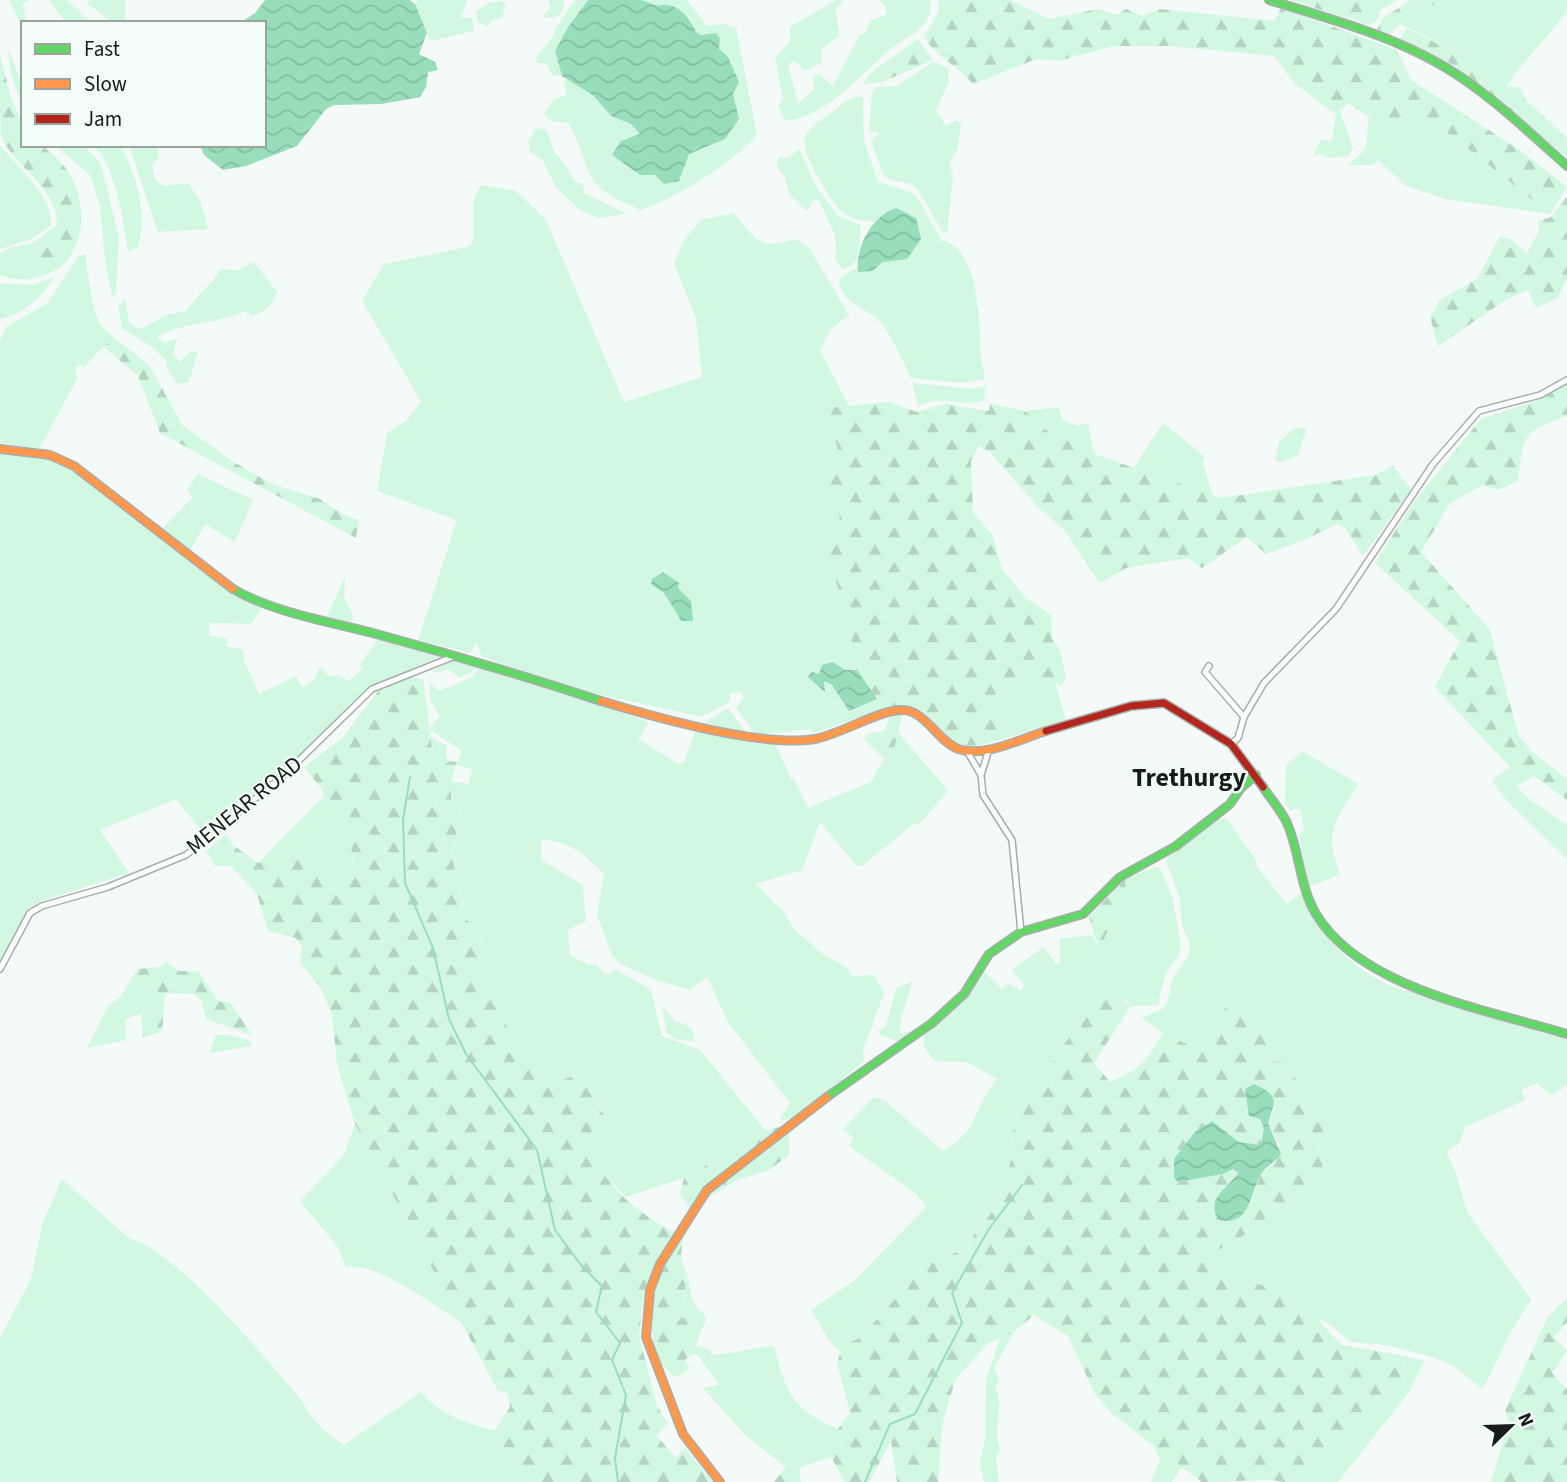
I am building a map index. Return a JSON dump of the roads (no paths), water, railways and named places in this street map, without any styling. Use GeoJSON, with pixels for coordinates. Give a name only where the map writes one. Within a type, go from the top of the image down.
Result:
{"type":"FeatureCollection","features":[{"type":"Feature","properties":{"kind":"street"},"geometry":{"type":"LineString","coordinates":[[1269,0],[1329,18],[1409,50],[1459,75],[1567,166]]}},
{"type":"Feature","properties":{"kind":"street"},"geometry":{"type":"LineString","coordinates":[[1231,744],[1238,738],[1244,717],[1264,683],[1301,649],[1345,598],[1433,464],[1479,411],[1540,395],[1567,380]]}},
{"type":"Feature","properties":{"kind":"street"},"geometry":{"type":"LineString","coordinates":[[0,449],[50,456],[74,466],[123,502],[195,563],[250,598],[458,655],[618,706],[755,739],[815,739],[892,712],[909,711],[920,716],[948,744],[967,751],[989,749],[1156,701],[1173,708],[1231,744],[1256,775],[1287,823],[1306,894],[1317,916],[1331,935],[1354,957],[1402,984],[1567,1034]]}},
{"type":"Feature","properties":{"kind":"street","name":"MENEAR ROAD"},"geometry":{"type":"LineString","coordinates":[[0,969],[30,913],[42,906],[108,887],[186,855],[283,776],[372,689],[458,655]]}},
{"type":"Feature","properties":{"kind":"street"},"geometry":{"type":"LineString","coordinates":[[1209,666],[1205,672],[1244,717]]}},
{"type":"Feature","properties":{"kind":"street"},"geometry":{"type":"LineString","coordinates":[[989,749],[982,775],[983,795],[1012,840],[1021,932]]}},
{"type":"Feature","properties":{"kind":"street"},"geometry":{"type":"LineString","coordinates":[[967,751],[982,775]]}},
{"type":"Feature","properties":{"kind":"street"},"geometry":{"type":"LineString","coordinates":[[720,1482],[683,1434],[646,1337],[650,1290],[660,1264],[707,1190],[865,1067],[932,1023],[964,994],[989,954],[1021,932],[1083,914],[1120,877],[1162,855],[1230,804],[1241,788],[1256,775]]}},
{"type":"Feature","properties":{"kind":"water"},"geometry":{"type":"Polygon","coordinates":[[[265,0],[410,0],[415,4],[427,33],[419,54],[435,62],[438,70],[428,72],[426,87],[420,97],[382,104],[334,105],[326,109],[297,146],[246,166],[223,170],[204,155],[201,147],[266,147],[266,21],[243,21],[255,13],[265,0]]]}},
{"type":"Feature","properties":{"kind":"water"},"geometry":{"type":"Polygon","coordinates":[[[588,0],[641,0],[658,6],[670,6],[686,16],[696,32],[701,35],[716,33],[720,38],[719,49],[728,57],[739,82],[733,94],[739,119],[725,139],[689,154],[679,181],[664,184],[655,175],[640,175],[612,155],[621,141],[640,134],[631,124],[611,116],[594,96],[562,76],[555,51],[568,27],[588,0]]]}},
{"type":"Feature","properties":{"kind":"water"},"geometry":{"type":"Polygon","coordinates":[[[896,208],[916,218],[921,239],[907,259],[882,262],[873,271],[858,272],[859,253],[867,234],[880,218],[896,208]]]}},
{"type":"Feature","properties":{"kind":"water"},"geometry":{"type":"Polygon","coordinates":[[[663,572],[679,583],[678,588],[691,601],[693,621],[681,621],[664,593],[651,584],[652,579],[663,572]]]}},
{"type":"Feature","properties":{"kind":"water"},"geometry":{"type":"Polygon","coordinates":[[[833,662],[845,670],[857,670],[877,699],[849,711],[832,685],[824,681],[825,692],[808,677],[812,672],[819,674],[822,665],[833,662]]]}},
{"type":"Feature","properties":{"kind":"water"},"geometry":{"type":"Polygon","coordinates":[[[1254,1084],[1272,1095],[1274,1103],[1268,1123],[1281,1154],[1261,1174],[1244,1213],[1230,1221],[1219,1220],[1214,1205],[1216,1199],[1238,1173],[1233,1169],[1223,1174],[1178,1182],[1174,1178],[1174,1159],[1195,1132],[1212,1121],[1239,1142],[1261,1145],[1264,1128],[1260,1119],[1249,1116],[1245,1089],[1254,1084]]]}},
{"type":"Feature","properties":{"kind":"waterway"},"geometry":{"type":"LineString","coordinates":[[410,777],[403,820],[405,883],[433,948],[449,1019],[466,1054],[537,1150],[555,1230],[581,1265],[602,1286],[596,1312],[620,1343],[612,1360],[626,1395],[615,1458],[618,1482]]}},
{"type":"Feature","properties":{"kind":"waterway"},"geometry":{"type":"LineString","coordinates":[[865,1482],[890,1424],[915,1414],[962,1323],[952,1293],[989,1229],[1022,1185]]}},
{"type":"Feature","properties":{"kind":"district","name":"Trethurgy"},"geometry":{"type":"Point","coordinates":[1189,777]}}]}
